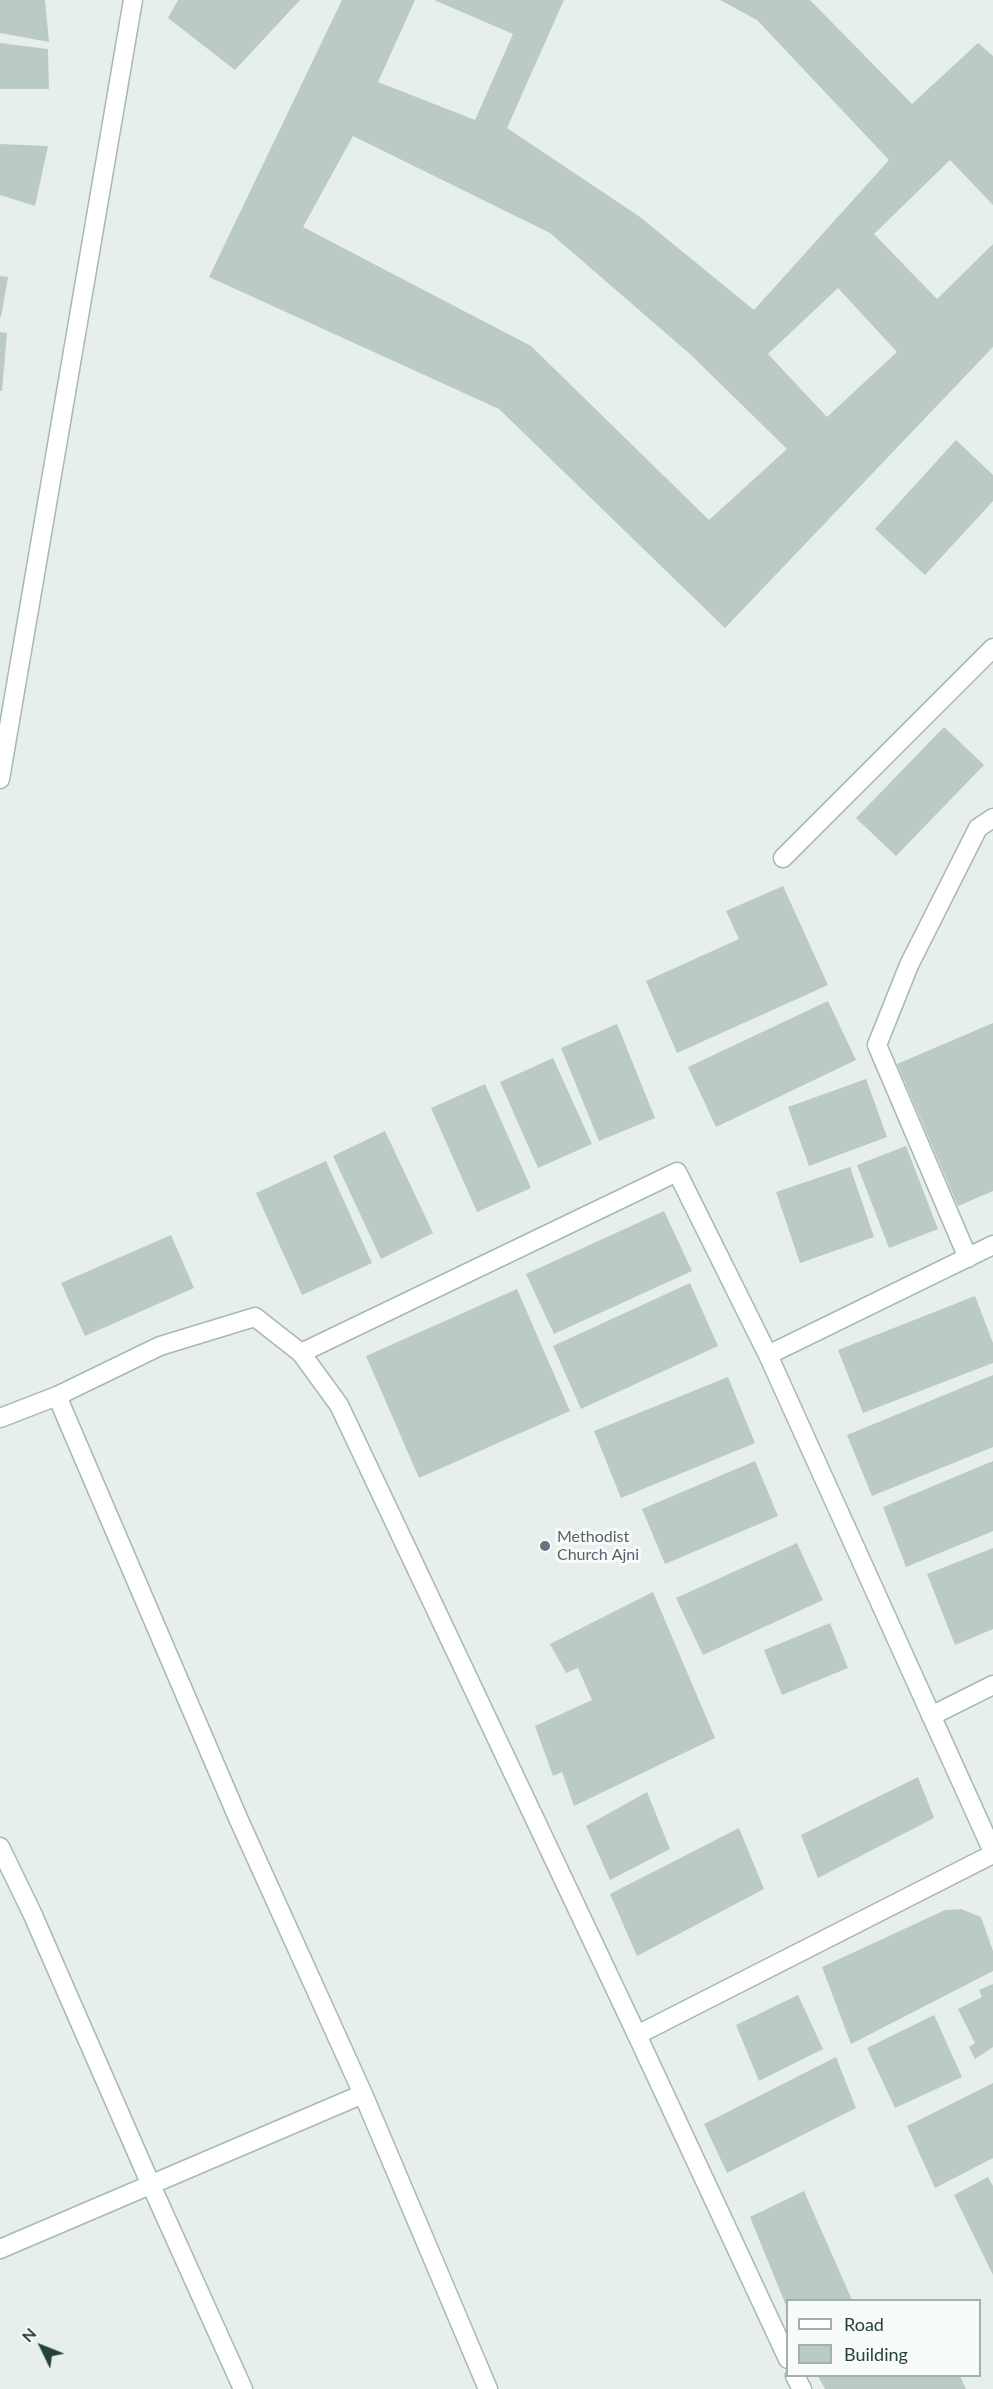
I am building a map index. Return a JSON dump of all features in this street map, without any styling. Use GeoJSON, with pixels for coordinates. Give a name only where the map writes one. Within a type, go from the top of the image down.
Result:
{"type":"FeatureCollection","features":[{"type":"Feature","properties":{"kind":"street"},"geometry":{"type":"LineString","coordinates":[[0,779],[134,0]]}},
{"type":"Feature","properties":{"kind":"street"},"geometry":{"type":"LineString","coordinates":[[783,858],[993,648]]}},
{"type":"Feature","properties":{"kind":"street"},"geometry":{"type":"LineString","coordinates":[[968,1258],[877,1045],[909,965],[978,828],[993,818]]}},
{"type":"Feature","properties":{"kind":"street"},"geometry":{"type":"LineString","coordinates":[[301,1353],[677,1172],[768,1355],[993,1853],[638,2035]]}},
{"type":"Feature","properties":{"kind":"street"},"geometry":{"type":"LineString","coordinates":[[768,1355],[993,1245]]}},
{"type":"Feature","properties":{"kind":"street"},"geometry":{"type":"LineString","coordinates":[[0,1418],[57,1396],[160,1346],[255,1317],[301,1353],[339,1405],[638,2035],[786,2355]]}},
{"type":"Feature","properties":{"kind":"street"},"geometry":{"type":"LineString","coordinates":[[57,1396],[238,1818],[363,2094],[488,2389]]}},
{"type":"Feature","properties":{"kind":"street"},"geometry":{"type":"LineString","coordinates":[[931,1716],[993,1685]]}},
{"type":"Feature","properties":{"kind":"street"},"geometry":{"type":"LineString","coordinates":[[0,1847],[32,1913],[150,2185],[243,2389]]}},
{"type":"Feature","properties":{"kind":"street"},"geometry":{"type":"LineString","coordinates":[[0,2249],[363,2094]]}},
{"type":"Feature","properties":{"kind":"building"},"geometry":{"type":"Polygon","coordinates":[[[0,0],[45,0],[49,42],[0,33],[0,0]]]}},
{"type":"Feature","properties":{"kind":"building"},"geometry":{"type":"Polygon","coordinates":[[[178,0],[300,0],[235,70],[168,18],[178,0]]]}},
{"type":"Feature","properties":{"kind":"building"},"geometry":{"type":"Polygon","coordinates":[[[342,0],[415,0],[378,82],[475,120],[513,34],[434,0],[564,0],[507,128],[640,217],[754,310],[889,160],[757,20],[720,0],[810,0],[912,104],[978,43],[993,56],[993,205],[950,160],[874,234],[937,299],[993,244],[993,347],[725,628],[499,409],[209,277],[342,0]],[[353,136],[303,227],[531,346],[709,520],[787,449],[691,355],[550,233],[353,136]],[[838,288],[768,354],[827,417],[897,352],[838,288]]]}},
{"type":"Feature","properties":{"kind":"building"},"geometry":{"type":"Polygon","coordinates":[[[0,43],[48,49],[49,89],[0,89],[0,43]]]}},
{"type":"Feature","properties":{"kind":"building"},"geometry":{"type":"Polygon","coordinates":[[[0,144],[48,146],[35,206],[0,195],[0,144]]]}},
{"type":"Feature","properties":{"kind":"building"},"geometry":{"type":"Polygon","coordinates":[[[0,276],[8,277],[1,317],[0,317],[0,276]]]}},
{"type":"Feature","properties":{"kind":"building"},"geometry":{"type":"Polygon","coordinates":[[[0,332],[7,333],[2,391],[0,391],[0,332]]]}},
{"type":"Feature","properties":{"kind":"building"},"geometry":{"type":"Polygon","coordinates":[[[956,440],[993,475],[993,501],[925,575],[875,529],[956,440]]]}},
{"type":"Feature","properties":{"kind":"building"},"geometry":{"type":"Polygon","coordinates":[[[944,727],[984,765],[896,856],[856,818],[944,727]]]}},
{"type":"Feature","properties":{"kind":"building"},"geometry":{"type":"Polygon","coordinates":[[[783,886],[828,985],[677,1053],[646,981],[739,939],[726,911],[783,886]]]}},
{"type":"Feature","properties":{"kind":"building"},"geometry":{"type":"Polygon","coordinates":[[[828,1001],[856,1060],[716,1127],[688,1067],[828,1001]]]}},
{"type":"Feature","properties":{"kind":"building"},"geometry":{"type":"Polygon","coordinates":[[[993,1023],[993,1191],[958,1206],[897,1064],[993,1023]]]}},
{"type":"Feature","properties":{"kind":"building"},"geometry":{"type":"Polygon","coordinates":[[[617,1024],[655,1118],[599,1141],[561,1048],[617,1024]]]}},
{"type":"Feature","properties":{"kind":"building"},"geometry":{"type":"Polygon","coordinates":[[[553,1058],[592,1144],[538,1168],[500,1082],[553,1058]]]}},
{"type":"Feature","properties":{"kind":"building"},"geometry":{"type":"Polygon","coordinates":[[[866,1079],[887,1137],[809,1166],[788,1107],[866,1079]]]}},
{"type":"Feature","properties":{"kind":"building"},"geometry":{"type":"Polygon","coordinates":[[[485,1084],[531,1188],[477,1212],[431,1108],[485,1084]]]}},
{"type":"Feature","properties":{"kind":"building"},"geometry":{"type":"Polygon","coordinates":[[[385,1131],[433,1233],[381,1259],[333,1156],[385,1131]]]}},
{"type":"Feature","properties":{"kind":"building"},"geometry":{"type":"Polygon","coordinates":[[[906,1146],[938,1229],[889,1248],[857,1165],[906,1146]]]}},
{"type":"Feature","properties":{"kind":"building"},"geometry":{"type":"Polygon","coordinates":[[[326,1161],[372,1263],[302,1295],[256,1193],[326,1161]]]}},
{"type":"Feature","properties":{"kind":"building"},"geometry":{"type":"Polygon","coordinates":[[[850,1167],[874,1237],[800,1263],[776,1192],[850,1167]]]}},
{"type":"Feature","properties":{"kind":"building"},"geometry":{"type":"Polygon","coordinates":[[[664,1211],[692,1271],[554,1334],[526,1274],[664,1211]]]}},
{"type":"Feature","properties":{"kind":"building"},"geometry":{"type":"Polygon","coordinates":[[[171,1235],[194,1288],[85,1336],[61,1283],[171,1235]]]}},
{"type":"Feature","properties":{"kind":"building"},"geometry":{"type":"Polygon","coordinates":[[[690,1283],[718,1346],[581,1409],[553,1346],[690,1283]]]}},
{"type":"Feature","properties":{"kind":"building"},"geometry":{"type":"Polygon","coordinates":[[[517,1289],[570,1411],[419,1478],[366,1356],[517,1289]]]}},
{"type":"Feature","properties":{"kind":"building"},"geometry":{"type":"Polygon","coordinates":[[[975,1296],[993,1343],[993,1363],[863,1413],[838,1350],[975,1296]]]}},
{"type":"Feature","properties":{"kind":"building"},"geometry":{"type":"Polygon","coordinates":[[[993,1375],[993,1447],[872,1496],[847,1435],[993,1375]]]}},
{"type":"Feature","properties":{"kind":"building"},"geometry":{"type":"Polygon","coordinates":[[[728,1377],[755,1443],[621,1498],[594,1431],[728,1377]]]}},
{"type":"Feature","properties":{"kind":"building"},"geometry":{"type":"Polygon","coordinates":[[[755,1461],[778,1516],[665,1564],[642,1509],[755,1461]]]}},
{"type":"Feature","properties":{"kind":"building"},"geometry":{"type":"Polygon","coordinates":[[[993,1461],[993,1531],[906,1567],[883,1507],[993,1461]]]}},
{"type":"Feature","properties":{"kind":"building"},"geometry":{"type":"Polygon","coordinates":[[[797,1543],[823,1600],[703,1655],[676,1598],[797,1543]]]}},
{"type":"Feature","properties":{"kind":"building"},"geometry":{"type":"Polygon","coordinates":[[[993,1548],[993,1629],[955,1645],[927,1574],[993,1548]]]}},
{"type":"Feature","properties":{"kind":"building"},"geometry":{"type":"Polygon","coordinates":[[[653,1592],[715,1738],[574,1806],[562,1772],[553,1776],[535,1726],[592,1700],[578,1668],[566,1673],[550,1644],[653,1592]]]}},
{"type":"Feature","properties":{"kind":"building"},"geometry":{"type":"Polygon","coordinates":[[[830,1623],[848,1668],[782,1695],[764,1650],[830,1623]]]}},
{"type":"Feature","properties":{"kind":"building"},"geometry":{"type":"Polygon","coordinates":[[[918,1777],[934,1818],[818,1878],[801,1835],[918,1777]]]}},
{"type":"Feature","properties":{"kind":"building"},"geometry":{"type":"Polygon","coordinates":[[[647,1792],[670,1849],[610,1880],[586,1826],[647,1792]]]}},
{"type":"Feature","properties":{"kind":"building"},"geometry":{"type":"Polygon","coordinates":[[[739,1828],[764,1889],[637,1956],[610,1894],[739,1828]]]}},
{"type":"Feature","properties":{"kind":"building"},"geometry":{"type":"Polygon","coordinates":[[[961,1909],[981,1917],[993,1951],[993,1971],[851,2044],[822,1967],[945,1910],[961,1909]]]}},
{"type":"Feature","properties":{"kind":"building"},"geometry":{"type":"Polygon","coordinates":[[[993,1984],[993,2047],[975,2059],[969,2047],[975,2043],[958,2009],[982,1997],[979,1990],[993,1984]]]}},
{"type":"Feature","properties":{"kind":"building"},"geometry":{"type":"Polygon","coordinates":[[[798,1995],[823,2049],[759,2081],[736,2025],[798,1995]]]}},
{"type":"Feature","properties":{"kind":"building"},"geometry":{"type":"Polygon","coordinates":[[[934,2015],[962,2077],[895,2108],[867,2048],[934,2015]]]}},
{"type":"Feature","properties":{"kind":"building"},"geometry":{"type":"Polygon","coordinates":[[[836,2057],[856,2108],[727,2173],[704,2124],[836,2057]]]}},
{"type":"Feature","properties":{"kind":"building"},"geometry":{"type":"Polygon","coordinates":[[[993,2083],[993,2158],[935,2188],[907,2126],[993,2083]]]}},
{"type":"Feature","properties":{"kind":"building"},"geometry":{"type":"Polygon","coordinates":[[[988,2177],[993,2186],[993,2275],[954,2195],[988,2177]]]}},
{"type":"Feature","properties":{"kind":"building"},"geometry":{"type":"Polygon","coordinates":[[[804,2191],[852,2299],[786,2299],[786,2306],[750,2217],[804,2191]]]}},
{"type":"Feature","properties":{"kind":"building"},"geometry":{"type":"Polygon","coordinates":[[[819,2377],[960,2377],[966,2389],[825,2389],[819,2377]]]}},
{"type":"Feature","properties":{"kind":"place","name":"Methodist Church Ajni"},"geometry":{"type":"Point","coordinates":[545,1546]}}]}
